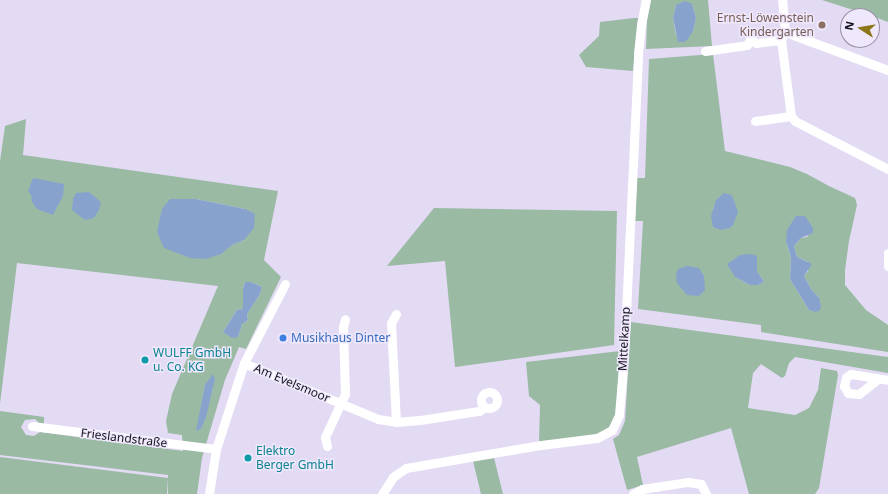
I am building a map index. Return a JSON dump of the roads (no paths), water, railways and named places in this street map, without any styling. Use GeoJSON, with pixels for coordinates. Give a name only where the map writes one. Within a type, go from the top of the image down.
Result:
{"type":"FeatureCollection","features":[{"type":"Feature","properties":{"kind":"street","name":"Mittelkamp"},"geometry":{"type":"LineString","coordinates":[[382,494],[393,477],[406,468],[541,445],[597,438],[612,430],[619,415],[638,54],[641,25],[646,0]]}},
{"type":"Feature","properties":{"kind":"street"},"geometry":{"type":"LineString","coordinates":[[782,0],[783,36],[791,116],[794,121],[888,169]]}},
{"type":"Feature","properties":{"kind":"street"},"geometry":{"type":"LineString","coordinates":[[705,51],[747,45],[750,39],[756,43],[783,36],[888,70]]}},
{"type":"Feature","properties":{"kind":"street"},"geometry":{"type":"LineString","coordinates":[[756,121],[791,116]]}},
{"type":"Feature","properties":{"kind":"street"},"geometry":{"type":"LineString","coordinates":[[888,253],[888,266]]}},
{"type":"Feature","properties":{"kind":"street"},"geometry":{"type":"LineString","coordinates":[[209,494],[216,449],[244,363],[285,284]]}},
{"type":"Feature","properties":{"kind":"street"},"geometry":{"type":"LineString","coordinates":[[396,314],[391,323],[396,422]]}},
{"type":"Feature","properties":{"kind":"street","name":"Am Evelsmoor"},"geometry":{"type":"LineString","coordinates":[[327,446],[325,437],[345,394],[343,327],[345,319]]}},
{"type":"Feature","properties":{"kind":"street","name":"Am Evelsmoor"},"geometry":{"type":"LineString","coordinates":[[244,363],[378,418],[396,422],[479,411],[485,407]]}},
{"type":"Feature","properties":{"kind":"street"},"geometry":{"type":"LineString","coordinates":[[878,379],[888,380]]}},
{"type":"Feature","properties":{"kind":"street","name":"Frieslandstraße"},"geometry":{"type":"LineString","coordinates":[[32,426],[216,449]]}},
{"type":"Feature","properties":{"kind":"street"},"geometry":{"type":"LineString","coordinates":[[633,494],[637,490],[688,482],[701,484],[706,494]]}},
{"type":"Feature","properties":{"kind":"water"},"geometry":{"type":"Polygon","coordinates":[[[685,1],[692,4],[696,18],[693,31],[688,39],[684,42],[678,42],[673,18],[676,5],[685,1]]]}},
{"type":"Feature","properties":{"kind":"water"},"geometry":{"type":"Polygon","coordinates":[[[33,178],[64,184],[63,196],[53,215],[37,209],[32,202],[31,195],[28,191],[33,178]]]}},
{"type":"Feature","properties":{"kind":"water"},"geometry":{"type":"Polygon","coordinates":[[[89,192],[101,202],[99,210],[94,218],[85,220],[72,210],[73,199],[76,193],[89,192]]]}},
{"type":"Feature","properties":{"kind":"water"},"geometry":{"type":"Polygon","coordinates":[[[724,193],[731,195],[738,212],[733,225],[730,228],[721,230],[713,227],[711,216],[716,200],[724,193]]]}},
{"type":"Feature","properties":{"kind":"water"},"geometry":{"type":"Polygon","coordinates":[[[170,199],[196,199],[245,209],[255,214],[254,228],[244,240],[232,245],[221,254],[206,259],[190,258],[164,248],[157,232],[162,209],[170,199]]]}},
{"type":"Feature","properties":{"kind":"water"},"geometry":{"type":"Polygon","coordinates":[[[796,216],[805,216],[813,228],[813,233],[801,238],[794,246],[797,257],[812,264],[804,276],[811,289],[819,298],[821,306],[820,310],[816,312],[809,310],[790,279],[791,257],[786,241],[787,230],[796,216]]]}},
{"type":"Feature","properties":{"kind":"water"},"geometry":{"type":"Polygon","coordinates":[[[751,254],[757,256],[757,271],[764,282],[758,285],[750,285],[735,277],[727,264],[740,255],[751,254]]]}},
{"type":"Feature","properties":{"kind":"water"},"geometry":{"type":"Polygon","coordinates":[[[687,266],[699,268],[704,276],[705,290],[699,296],[687,295],[677,283],[676,275],[678,269],[687,266]]]}},
{"type":"Feature","properties":{"kind":"water"},"geometry":{"type":"Polygon","coordinates":[[[245,282],[251,282],[262,287],[260,294],[247,314],[248,320],[242,324],[238,337],[232,338],[223,332],[237,310],[243,309],[243,289],[245,282]]]}},
{"type":"Feature","properties":{"kind":"water"},"geometry":{"type":"Polygon","coordinates":[[[213,374],[215,379],[206,417],[201,429],[196,431],[205,385],[213,374]]]}},
{"type":"Feature","properties":{"kind":"place","name":"Ernst-Löwenstein Kindergarten"},"geometry":{"type":"Point","coordinates":[822,25]}},
{"type":"Feature","properties":{"kind":"place","name":"Musikhaus Dinter"},"geometry":{"type":"Point","coordinates":[283,338]}},
{"type":"Feature","properties":{"kind":"place","name":"WULFF GmbH u. Co. KG"},"geometry":{"type":"Point","coordinates":[145,360]}},
{"type":"Feature","properties":{"kind":"place","name":"Elektro Berger GmbH"},"geometry":{"type":"Point","coordinates":[248,458]}}]}
